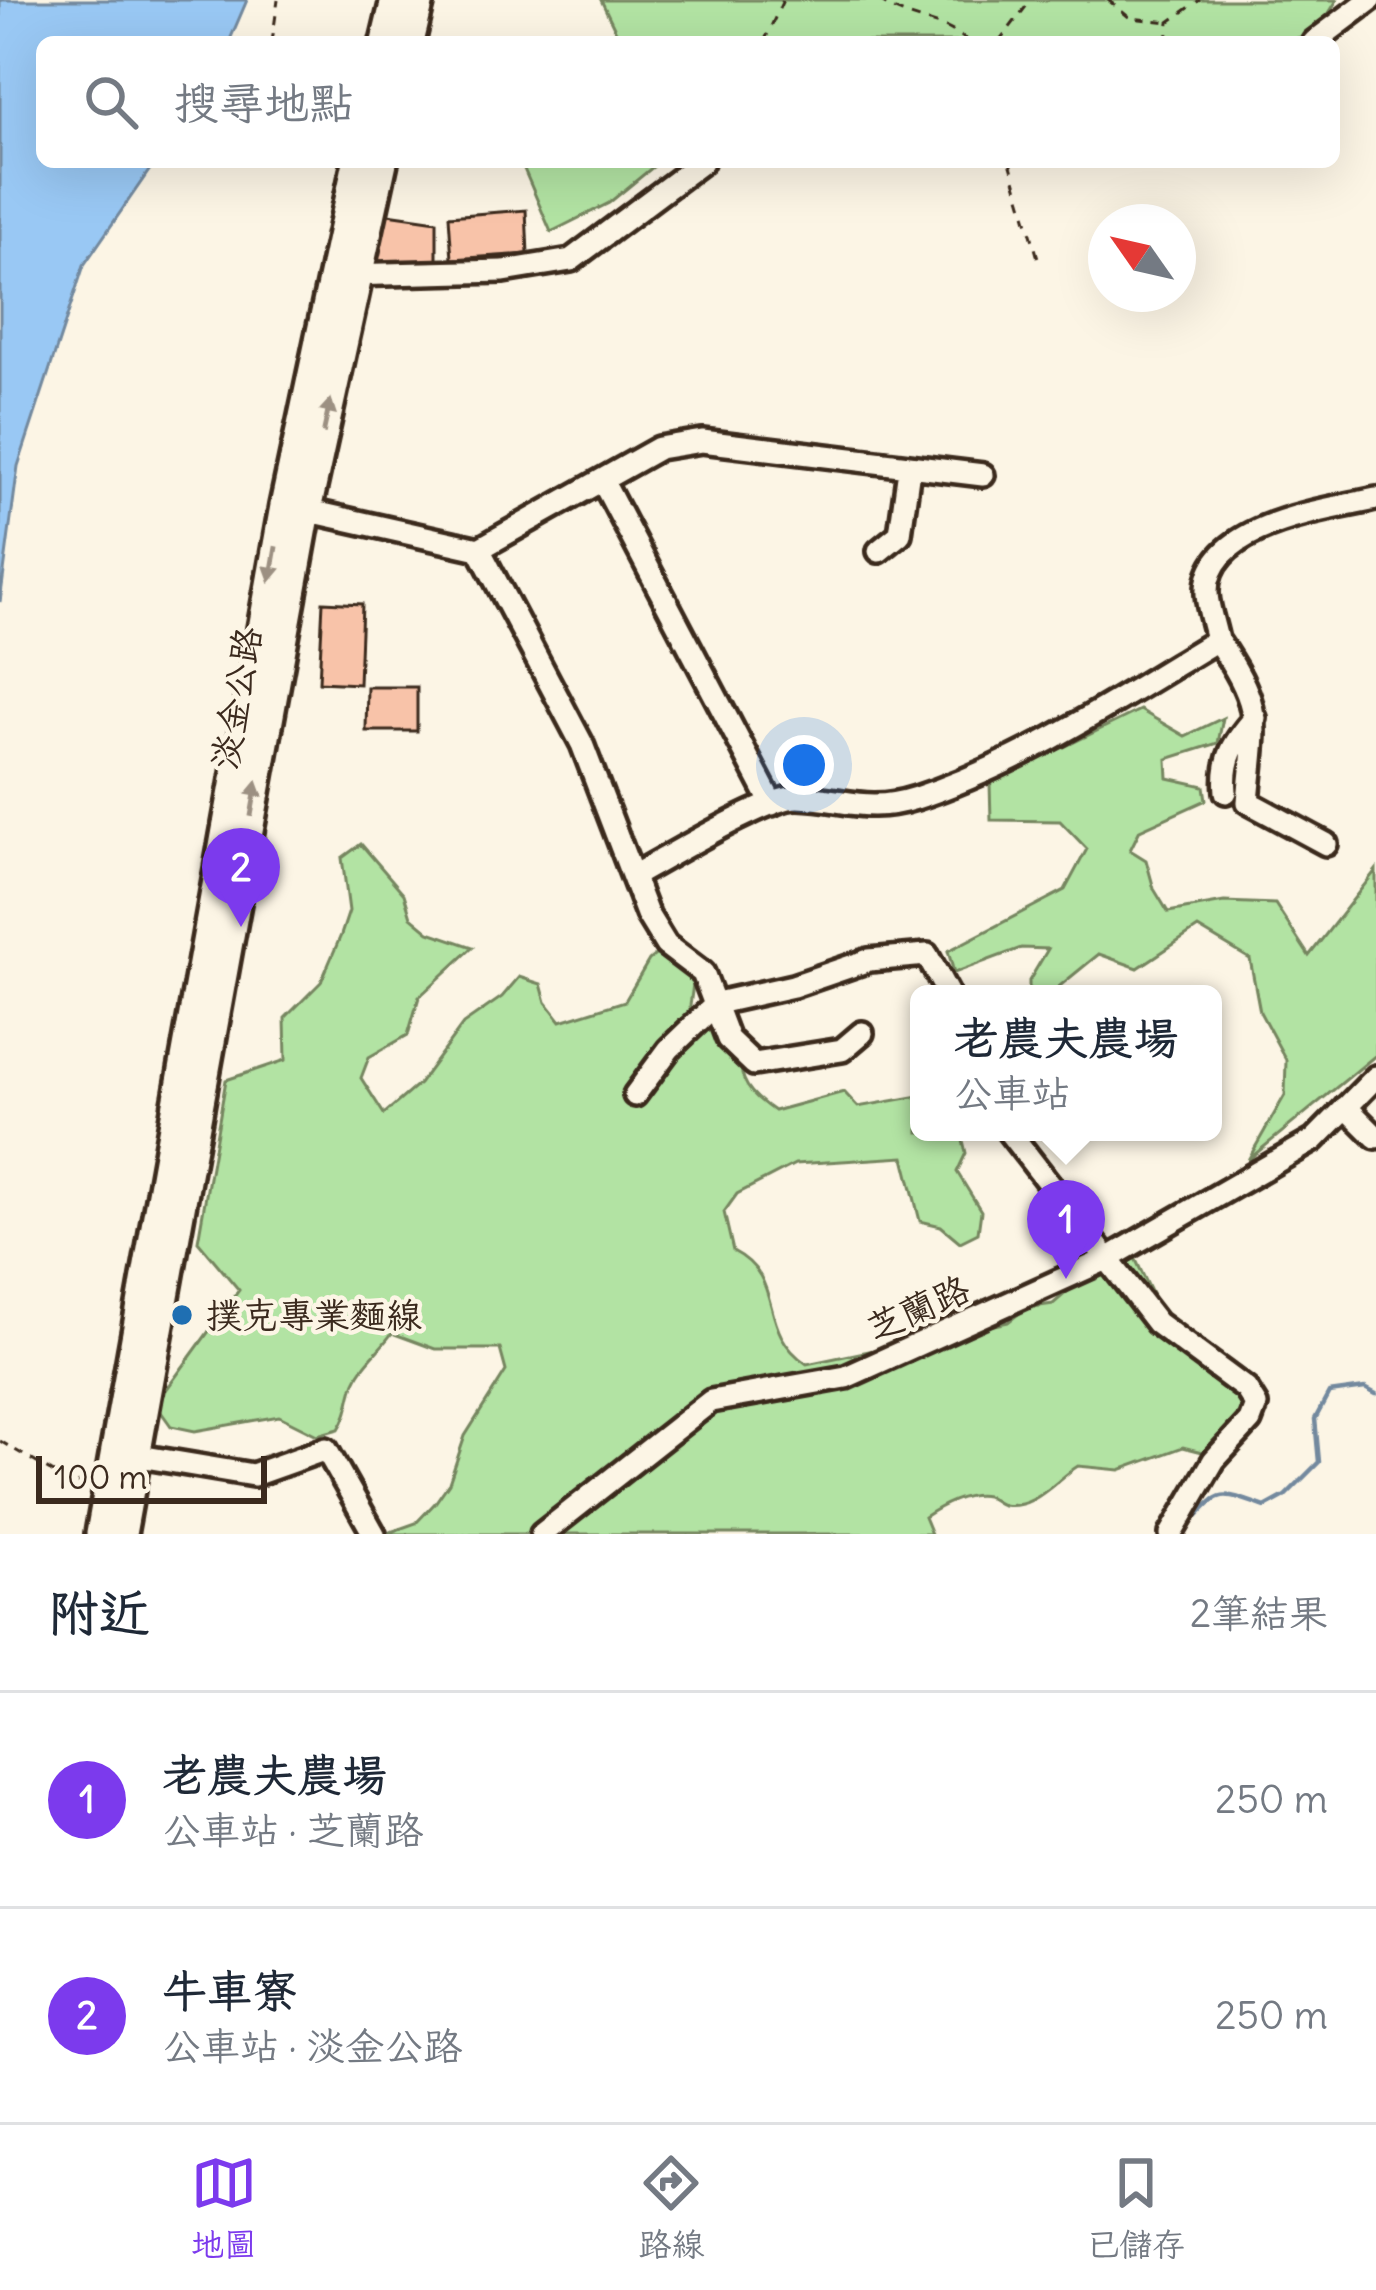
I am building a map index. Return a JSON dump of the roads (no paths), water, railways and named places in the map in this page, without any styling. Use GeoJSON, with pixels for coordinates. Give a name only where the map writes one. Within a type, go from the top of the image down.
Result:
{"type":"FeatureCollection","features":[{"type":"Feature","properties":{"kind":"main road"},"geometry":{"type":"LineString","coordinates":[[386,36],[395,0]]}},
{"type":"Feature","properties":{"kind":"main road"},"geometry":{"type":"LineString","coordinates":[[411,36],[420,0]]}},
{"type":"Feature","properties":{"kind":"main road","name":"淡金公路"},"geometry":{"type":"LineString","coordinates":[[100,1534],[295,508],[344,275],[356,168]]}},
{"type":"Feature","properties":{"kind":"main road","name":"淡金公路"},"geometry":{"type":"LineString","coordinates":[[344,275],[380,168]]}},
{"type":"Feature","properties":{"kind":"main road","name":"淡金公路"},"geometry":{"type":"LineString","coordinates":[[122,1534],[295,508]]}},
{"type":"Feature","properties":{"kind":"street"},"geometry":{"type":"LineString","coordinates":[[1322,36],[1370,0]]}},
{"type":"Feature","properties":{"kind":"street"},"geometry":{"type":"LineString","coordinates":[[344,275],[504,271],[571,260],[694,168]]}},
{"type":"Feature","properties":{"kind":"street"},"geometry":{"type":"LineString","coordinates":[[295,508],[478,549],[659,448],[702,441],[982,475]]}},
{"type":"Feature","properties":{"kind":"street"},"geometry":{"type":"LineString","coordinates":[[879,551],[900,535],[909,469]]}},
{"type":"Feature","properties":{"kind":"street"},"geometry":{"type":"LineString","coordinates":[[602,480],[772,804]]}},
{"type":"Feature","properties":{"kind":"street"},"geometry":{"type":"LineString","coordinates":[[1326,844],[1248,802],[1255,718],[1251,690],[1217,640],[1206,589],[1220,559],[1249,533],[1376,499]]}},
{"type":"Feature","properties":{"kind":"street"},"geometry":{"type":"LineString","coordinates":[[478,549],[582,744],[633,876],[667,945],[703,973],[728,1040],[754,1064],[842,1049],[862,1033]]}},
{"type":"Feature","properties":{"kind":"street"},"geometry":{"type":"LineString","coordinates":[[633,876],[772,804],[796,797],[858,808],[910,800],[961,782],[1084,720],[1217,640]]}},
{"type":"Feature","properties":{"kind":"street"},"geometry":{"type":"LineString","coordinates":[[1226,792],[1224,765],[1234,741],[1255,718]]}},
{"type":"Feature","properties":{"kind":"street"},"geometry":{"type":"LineString","coordinates":[[635,1095],[669,1048],[717,1003],[793,986],[868,960],[927,955],[943,985]]}},
{"type":"Feature","properties":{"kind":"street","name":"芝蘭路"},"geometry":{"type":"LineString","coordinates":[[542,1534],[710,1401],[846,1377],[1107,1259],[1314,1140],[1376,1077]]}},
{"type":"Feature","properties":{"kind":"street"},"geometry":{"type":"LineString","coordinates":[[1346,1107],[1376,1137]]}},
{"type":"Feature","properties":{"kind":"street"},"geometry":{"type":"LineString","coordinates":[[1016,1141],[1156,1323],[1246,1389],[1256,1405],[1171,1534]]}},
{"type":"Feature","properties":{"kind":"street"},"geometry":{"type":"LineString","coordinates":[[133,1456],[253,1475],[326,1448],[374,1534]]}},
{"type":"Feature","properties":{"kind":"water"},"geometry":{"type":"Polygon","coordinates":[[[0,0],[247,0],[232,36],[36,36],[36,168],[151,168],[84,265],[18,466],[0,602],[0,0]]]}},
{"type":"Feature","properties":{"kind":"waterway"},"geometry":{"type":"LineString","coordinates":[[1187,1526],[1221,1496],[1265,1507],[1285,1496],[1319,1462],[1315,1419],[1329,1393],[1365,1388],[1376,1394]]}},
{"type":"Feature","properties":{"kind":"place","name":"牛車寮"},"geometry":{"type":"Point","coordinates":[241,927]}},
{"type":"Feature","properties":{"kind":"place","name":"老農夫農場"},"geometry":{"type":"Point","coordinates":[1066,1279]}},
{"type":"Feature","properties":{"kind":"place","name":"撲克專業麵線"},"geometry":{"type":"Point","coordinates":[182,1315]}}]}
